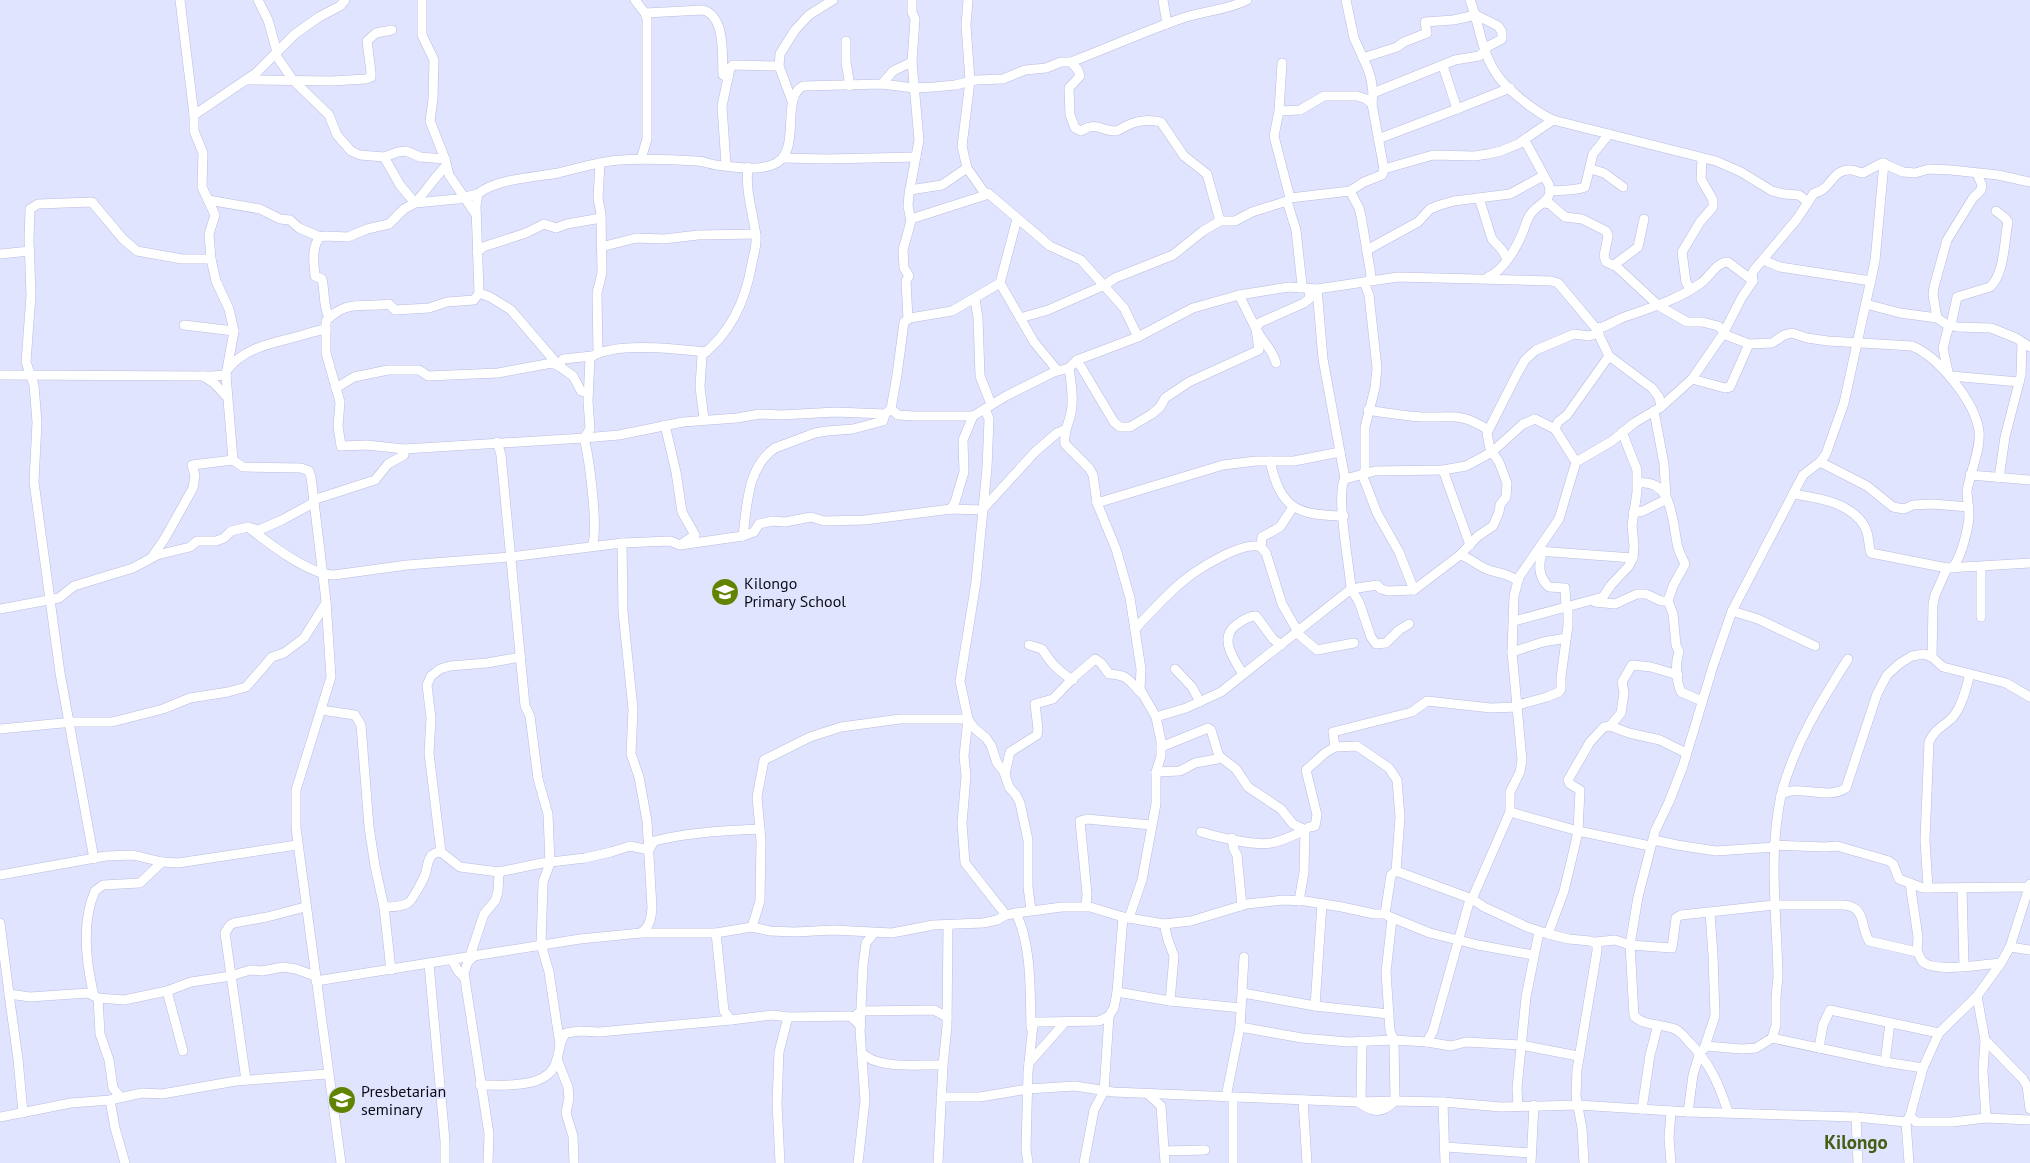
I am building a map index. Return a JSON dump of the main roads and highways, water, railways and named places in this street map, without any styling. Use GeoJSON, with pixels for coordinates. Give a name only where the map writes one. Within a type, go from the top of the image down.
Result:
{"type":"FeatureCollection","features":[{"type":"Feature","properties":{"kind":"place","name":"Kilongo Primary School"},"geometry":{"type":"Point","coordinates":[725,592]}},
{"type":"Feature","properties":{"kind":"place","name":"Presbetarian seminary"},"geometry":{"type":"Point","coordinates":[342,1100]}},
{"type":"Feature","properties":{"kind":"district","name":"Kilongo"},"geometry":{"type":"Point","coordinates":[1856,1142]}}]}
